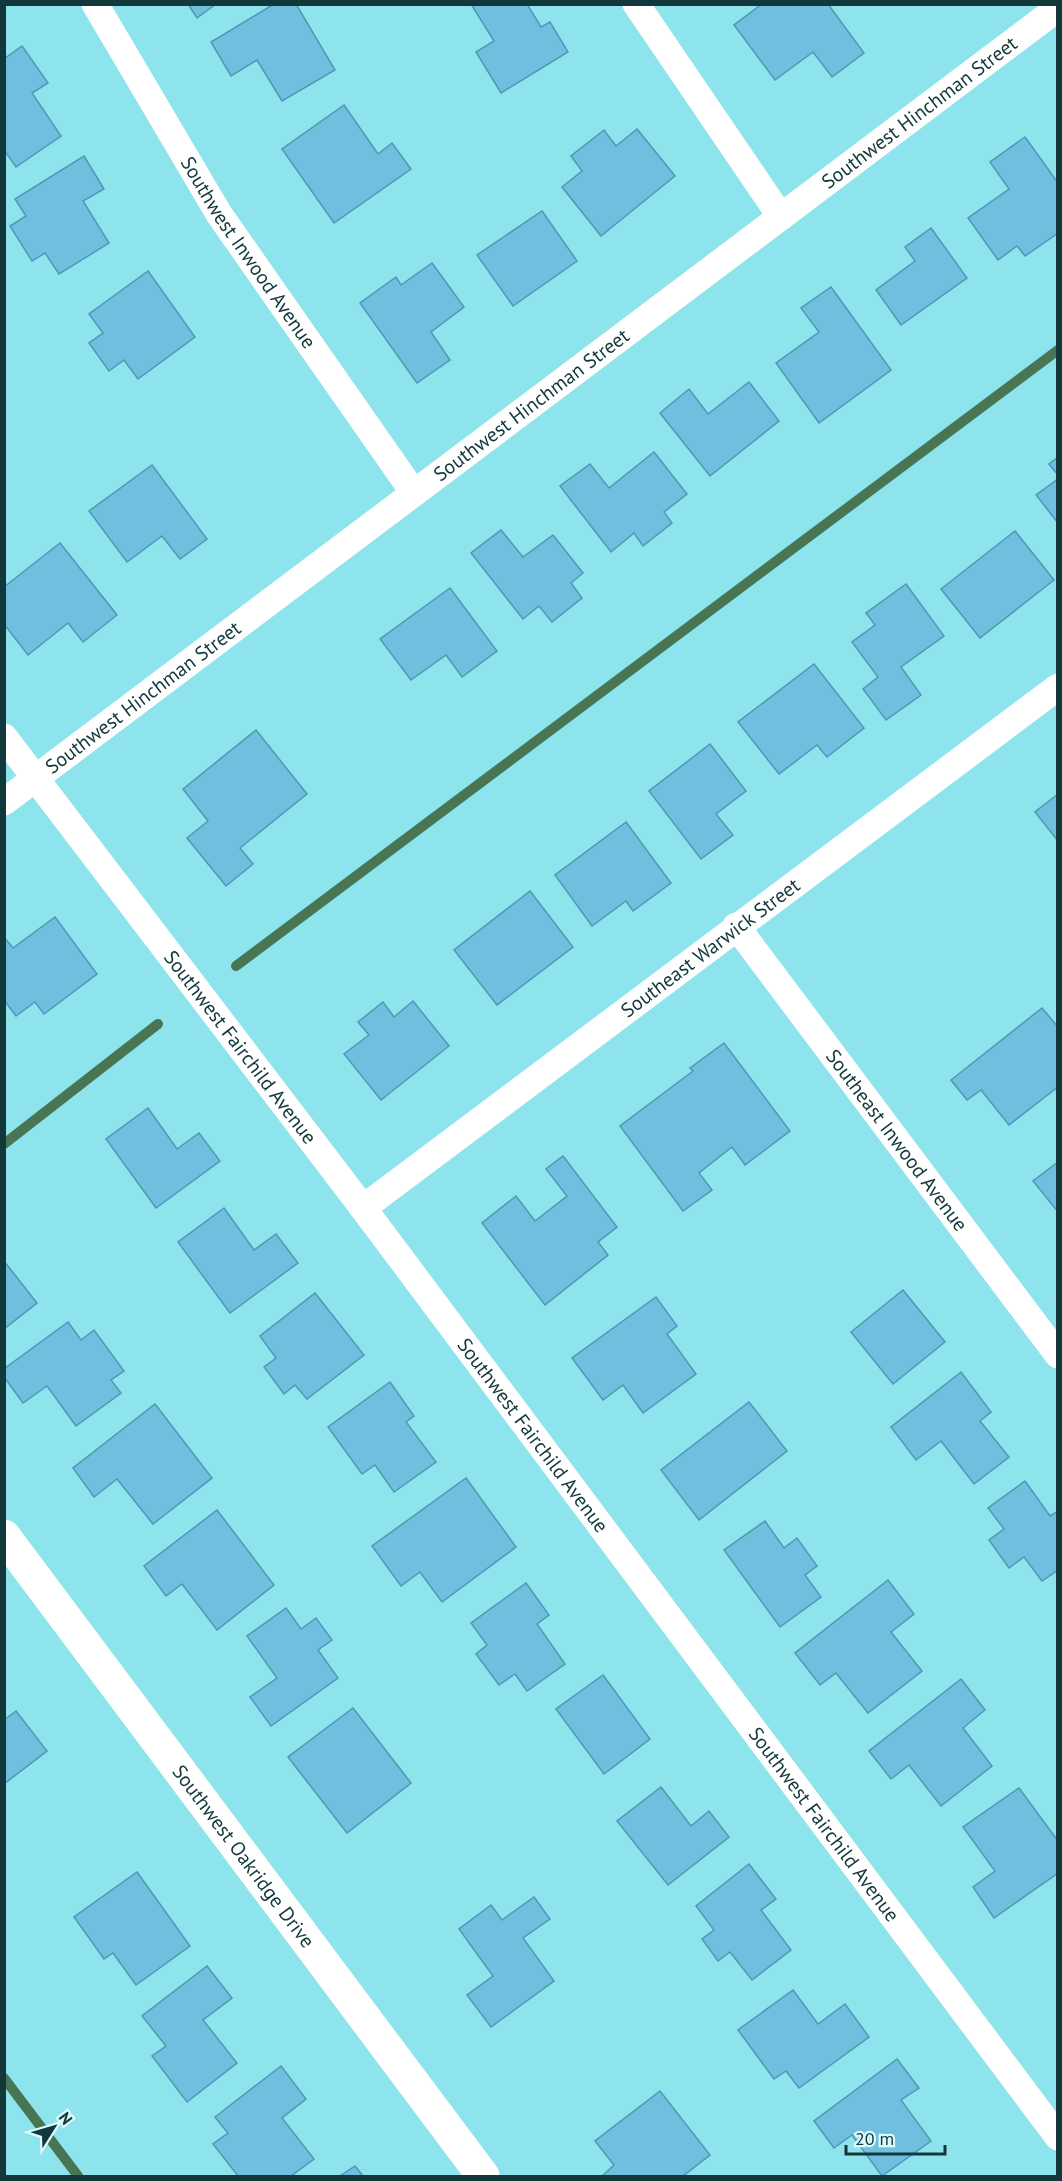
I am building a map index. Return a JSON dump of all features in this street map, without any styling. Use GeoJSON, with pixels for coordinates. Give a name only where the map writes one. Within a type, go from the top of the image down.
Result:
{"type":"FeatureCollection","features":[{"type":"Feature","properties":{"kind":"street","name":"Southwest Inwood Avenue"},"geometry":{"type":"LineString","coordinates":[[95,4],[219,214],[414,493]]}},
{"type":"Feature","properties":{"kind":"street"},"geometry":{"type":"LineString","coordinates":[[636,4],[781,217]]}},
{"type":"Feature","properties":{"kind":"street","name":"Southwest Hinchman Street"},"geometry":{"type":"LineString","coordinates":[[4,801],[1058,8]]}},
{"type":"Feature","properties":{"kind":"street","name":"Southeast Warwick Street"},"geometry":{"type":"LineString","coordinates":[[363,1208],[736,926],[1058,687]]}},
{"type":"Feature","properties":{"kind":"street","name":"Southwest Fairchild Avenue"},"geometry":{"type":"LineString","coordinates":[[4,737],[363,1208],[1058,2137]]}},
{"type":"Feature","properties":{"kind":"street","name":"Southeast Inwood Avenue"},"geometry":{"type":"LineString","coordinates":[[736,926],[1058,1355]]}},
{"type":"Feature","properties":{"kind":"street","name":"Southwest Oakridge Drive"},"geometry":{"type":"LineString","coordinates":[[4,1536],[483,2176]]}},
{"type":"Feature","properties":{"kind":"building"},"geometry":{"type":"Polygon","coordinates":[[[188,4],[216,4],[197,18],[188,4]]]}},
{"type":"Feature","properties":{"kind":"building"},"geometry":{"type":"Polygon","coordinates":[[[274,4],[296,4],[335,70],[282,101],[257,60],[231,76],[211,42],[274,4]]]}},
{"type":"Feature","properties":{"kind":"building"},"geometry":{"type":"Polygon","coordinates":[[[471,4],[527,4],[541,27],[550,22],[568,52],[501,93],[476,52],[494,41],[471,4]]]}},
{"type":"Feature","properties":{"kind":"building"},"geometry":{"type":"Polygon","coordinates":[[[762,4],[828,4],[864,53],[832,77],[813,52],[775,80],[734,25],[762,4]]]}},
{"type":"Feature","properties":{"kind":"building"},"geometry":{"type":"Polygon","coordinates":[[[22,46],[48,83],[32,93],[61,136],[16,167],[4,150],[4,59],[22,46]]]}},
{"type":"Feature","properties":{"kind":"building"},"geometry":{"type":"Polygon","coordinates":[[[344,105],[378,154],[392,143],[411,169],[334,223],[282,149],[344,105]]]}},
{"type":"Feature","properties":{"kind":"building"},"geometry":{"type":"Polygon","coordinates":[[[637,129],[675,176],[601,236],[562,187],[582,171],[571,156],[604,130],[616,146],[637,129]]]}},
{"type":"Feature","properties":{"kind":"building"},"geometry":{"type":"Polygon","coordinates":[[[1025,137],[1058,183],[1058,233],[1025,256],[1017,246],[998,260],[968,218],[1009,189],[990,162],[1025,137]]]}},
{"type":"Feature","properties":{"kind":"building"},"geometry":{"type":"Polygon","coordinates":[[[84,156],[104,189],[83,201],[109,243],[59,274],[45,253],[32,261],[10,226],[26,216],[15,199],[84,156]]]}},
{"type":"Feature","properties":{"kind":"building"},"geometry":{"type":"Polygon","coordinates":[[[542,211],[577,261],[513,306],[477,255],[542,211]]]}},
{"type":"Feature","properties":{"kind":"building"},"geometry":{"type":"Polygon","coordinates":[[[931,228],[967,278],[901,325],[876,290],[915,261],[905,247],[931,228]]]}},
{"type":"Feature","properties":{"kind":"building"},"geometry":{"type":"Polygon","coordinates":[[[432,263],[464,307],[431,332],[450,360],[417,383],[360,303],[396,277],[401,285],[432,263]]]}},
{"type":"Feature","properties":{"kind":"building"},"geometry":{"type":"Polygon","coordinates":[[[148,271],[195,337],[138,379],[124,360],[109,371],[89,343],[103,333],[89,314],[148,271]]]}},
{"type":"Feature","properties":{"kind":"building"},"geometry":{"type":"Polygon","coordinates":[[[831,287],[891,370],[819,423],[776,363],[819,332],[801,308],[831,287]]]}},
{"type":"Feature","properties":{"kind":"building"},"geometry":{"type":"Polygon","coordinates":[[[749,382],[779,421],[710,476],[660,413],[689,389],[708,414],[749,382]]]}},
{"type":"Feature","properties":{"kind":"building"},"geometry":{"type":"Polygon","coordinates":[[[654,452],[687,494],[664,512],[672,523],[643,546],[634,533],[611,552],[560,486],[590,464],[609,488],[654,452]]]}},
{"type":"Feature","properties":{"kind":"building"},"geometry":{"type":"Polygon","coordinates":[[[1058,457],[1058,475],[1049,464],[1058,457]]]}},
{"type":"Feature","properties":{"kind":"building"},"geometry":{"type":"Polygon","coordinates":[[[152,465],[207,539],[180,559],[162,536],[127,562],[89,511],[152,465]]]}},
{"type":"Feature","properties":{"kind":"building"},"geometry":{"type":"Polygon","coordinates":[[[1058,479],[1058,523],[1036,495],[1058,479]]]}},
{"type":"Feature","properties":{"kind":"building"},"geometry":{"type":"Polygon","coordinates":[[[501,530],[523,557],[553,535],[583,573],[571,583],[582,598],[552,622],[539,606],[523,619],[471,553],[501,530]]]}},
{"type":"Feature","properties":{"kind":"building"},"geometry":{"type":"Polygon","coordinates":[[[1015,531],[1054,580],[980,638],[941,589],[1015,531]]]}},
{"type":"Feature","properties":{"kind":"building"},"geometry":{"type":"Polygon","coordinates":[[[60,543],[117,615],[83,642],[68,623],[28,655],[4,624],[4,587],[60,543]]]}},
{"type":"Feature","properties":{"kind":"building"},"geometry":{"type":"Polygon","coordinates":[[[906,584],[944,636],[901,667],[921,695],[886,720],[863,689],[878,677],[852,642],[875,625],[866,613],[906,584]]]}},
{"type":"Feature","properties":{"kind":"building"},"geometry":{"type":"Polygon","coordinates":[[[450,588],[497,651],[462,677],[446,655],[411,680],[380,639],[450,588]]]}},
{"type":"Feature","properties":{"kind":"building"},"geometry":{"type":"Polygon","coordinates":[[[814,664],[864,728],[827,757],[817,745],[779,774],[738,722],[814,664]]]}},
{"type":"Feature","properties":{"kind":"building"},"geometry":{"type":"Polygon","coordinates":[[[256,730],[307,794],[240,848],[253,864],[226,886],[187,838],[208,821],[183,789],[256,730]]]}},
{"type":"Feature","properties":{"kind":"building"},"geometry":{"type":"Polygon","coordinates":[[[710,744],[746,791],[716,814],[733,835],[701,859],[649,791],[710,744]]]}},
{"type":"Feature","properties":{"kind":"building"},"geometry":{"type":"Polygon","coordinates":[[[1058,794],[1058,841],[1035,812],[1058,794]]]}},
{"type":"Feature","properties":{"kind":"building"},"geometry":{"type":"Polygon","coordinates":[[[626,822],[671,883],[633,911],[626,901],[592,926],[555,875],[626,822]]]}},
{"type":"Feature","properties":{"kind":"building"},"geometry":{"type":"Polygon","coordinates":[[[530,891],[573,947],[497,1005],[454,950],[530,891]]]}},
{"type":"Feature","properties":{"kind":"building"},"geometry":{"type":"Polygon","coordinates":[[[55,917],[97,974],[44,1014],[35,1002],[16,1016],[4,1000],[4,937],[13,948],[55,917]]]}},
{"type":"Feature","properties":{"kind":"building"},"geometry":{"type":"Polygon","coordinates":[[[413,1001],[449,1046],[381,1100],[344,1054],[369,1035],[358,1022],[383,1002],[394,1017],[413,1001]]]}},
{"type":"Feature","properties":{"kind":"building"},"geometry":{"type":"Polygon","coordinates":[[[1042,1008],[1058,1027],[1058,1087],[1009,1125],[981,1090],[967,1100],[951,1080],[1042,1008]]]}},
{"type":"Feature","properties":{"kind":"building"},"geometry":{"type":"Polygon","coordinates":[[[724,1043],[790,1131],[745,1165],[732,1147],[699,1173],[712,1190],[683,1211],[620,1126],[693,1071],[690,1068],[724,1043]]]}},
{"type":"Feature","properties":{"kind":"building"},"geometry":{"type":"Polygon","coordinates":[[[148,1108],[177,1149],[199,1133],[220,1161],[156,1208],[106,1139],[148,1108]]]}},
{"type":"Feature","properties":{"kind":"building"},"geometry":{"type":"Polygon","coordinates":[[[563,1156],[617,1227],[598,1242],[608,1255],[545,1305],[482,1223],[516,1196],[535,1221],[567,1196],[546,1169],[563,1156]]]}},
{"type":"Feature","properties":{"kind":"building"},"geometry":{"type":"Polygon","coordinates":[[[1058,1162],[1058,1212],[1033,1181],[1058,1162]]]}},
{"type":"Feature","properties":{"kind":"building"},"geometry":{"type":"Polygon","coordinates":[[[224,1208],[254,1250],[276,1234],[298,1263],[230,1313],[178,1242],[224,1208]]]}},
{"type":"Feature","properties":{"kind":"building"},"geometry":{"type":"Polygon","coordinates":[[[4,1261],[37,1303],[4,1329],[4,1261]]]}},
{"type":"Feature","properties":{"kind":"building"},"geometry":{"type":"Polygon","coordinates":[[[903,1290],[945,1342],[893,1384],[851,1332],[903,1290]]]}},
{"type":"Feature","properties":{"kind":"building"},"geometry":{"type":"Polygon","coordinates":[[[315,1293],[364,1355],[307,1399],[295,1385],[284,1394],[264,1367],[276,1358],[260,1336],[315,1293]]]}},
{"type":"Feature","properties":{"kind":"building"},"geometry":{"type":"Polygon","coordinates":[[[656,1297],[677,1326],[667,1334],[696,1374],[643,1413],[623,1385],[603,1400],[572,1358],[656,1297]]]}},
{"type":"Feature","properties":{"kind":"building"},"geometry":{"type":"Polygon","coordinates":[[[68,1322],[81,1340],[94,1330],[124,1371],[111,1380],[121,1393],[76,1426],[47,1386],[23,1403],[4,1377],[4,1369],[68,1322]]]}},
{"type":"Feature","properties":{"kind":"building"},"geometry":{"type":"Polygon","coordinates":[[[961,1372],[991,1412],[980,1421],[1009,1457],[974,1484],[941,1441],[916,1460],[891,1427],[961,1372]]]}},
{"type":"Feature","properties":{"kind":"building"},"geometry":{"type":"Polygon","coordinates":[[[390,1382],[414,1416],[406,1422],[436,1462],[394,1492],[375,1465],[362,1474],[328,1427],[390,1382]]]}},
{"type":"Feature","properties":{"kind":"building"},"geometry":{"type":"Polygon","coordinates":[[[749,1402],[787,1451],[699,1520],[661,1470],[749,1402]]]}},
{"type":"Feature","properties":{"kind":"building"},"geometry":{"type":"Polygon","coordinates":[[[155,1404],[212,1478],[153,1524],[117,1479],[94,1497],[73,1468],[155,1404]]]}},
{"type":"Feature","properties":{"kind":"building"},"geometry":{"type":"Polygon","coordinates":[[[466,1478],[516,1547],[442,1602],[420,1572],[401,1586],[372,1546],[466,1478]]]}},
{"type":"Feature","properties":{"kind":"building"},"geometry":{"type":"Polygon","coordinates":[[[1025,1481],[1050,1516],[1058,1511],[1058,1570],[1042,1581],[1024,1557],[1009,1568],[989,1540],[1004,1529],[988,1508],[1025,1481]]]}},
{"type":"Feature","properties":{"kind":"building"},"geometry":{"type":"Polygon","coordinates":[[[217,1510],[274,1585],[217,1630],[182,1584],[166,1596],[144,1566],[217,1510]]]}},
{"type":"Feature","properties":{"kind":"building"},"geometry":{"type":"Polygon","coordinates":[[[765,1521],[784,1548],[797,1538],[817,1566],[805,1575],[821,1597],[780,1627],[724,1550],[765,1521]]]}},
{"type":"Feature","properties":{"kind":"building"},"geometry":{"type":"Polygon","coordinates":[[[888,1580],[914,1614],[891,1632],[922,1671],[868,1713],[836,1673],[820,1685],[795,1653],[888,1580]]]}},
{"type":"Feature","properties":{"kind":"building"},"geometry":{"type":"Polygon","coordinates":[[[526,1583],[549,1615],[537,1624],[565,1664],[527,1691],[515,1674],[499,1685],[476,1654],[487,1645],[471,1623],[526,1583]]]}},
{"type":"Feature","properties":{"kind":"building"},"geometry":{"type":"Polygon","coordinates":[[[286,1608],[301,1629],[316,1618],[332,1640],[318,1650],[338,1678],[271,1726],[250,1697],[277,1678],[247,1636],[286,1608]]]}},
{"type":"Feature","properties":{"kind":"building"},"geometry":{"type":"Polygon","coordinates":[[[603,1675],[650,1739],[604,1774],[556,1709],[603,1675]]]}},
{"type":"Feature","properties":{"kind":"building"},"geometry":{"type":"Polygon","coordinates":[[[961,1679],[985,1710],[963,1728],[992,1766],[941,1806],[909,1765],[891,1779],[869,1751],[961,1679]]]}},
{"type":"Feature","properties":{"kind":"building"},"geometry":{"type":"Polygon","coordinates":[[[353,1708],[411,1783],[347,1833],[288,1757],[353,1708]]]}},
{"type":"Feature","properties":{"kind":"building"},"geometry":{"type":"Polygon","coordinates":[[[16,1711],[47,1751],[4,1784],[4,1720],[16,1711]]]}},
{"type":"Feature","properties":{"kind":"building"},"geometry":{"type":"Polygon","coordinates":[[[661,1787],[691,1826],[709,1811],[729,1837],[668,1885],[617,1821],[661,1787]]]}},
{"type":"Feature","properties":{"kind":"building"},"geometry":{"type":"Polygon","coordinates":[[[1019,1788],[1058,1841],[1058,1873],[994,1918],[973,1887],[995,1871],[963,1827],[1019,1788]]]}},
{"type":"Feature","properties":{"kind":"building"},"geometry":{"type":"Polygon","coordinates":[[[749,1864],[776,1899],[761,1910],[791,1950],[752,1980],[730,1952],[718,1961],[702,1939],[714,1930],[696,1906],[749,1864]]]}},
{"type":"Feature","properties":{"kind":"building"},"geometry":{"type":"Polygon","coordinates":[[[137,1872],[190,1946],[136,1985],[113,1953],[104,1959],[74,1917],[137,1872]]]}},
{"type":"Feature","properties":{"kind":"building"},"geometry":{"type":"Polygon","coordinates":[[[534,1897],[550,1919],[523,1938],[554,1981],[491,2027],[467,1995],[493,1976],[459,1929],[491,1905],[502,1920],[534,1897]]]}},
{"type":"Feature","properties":{"kind":"building"},"geometry":{"type":"Polygon","coordinates":[[[207,1966],[232,1998],[203,2020],[237,2063],[187,2102],[152,2056],[166,2046],[142,2016],[207,1966]]]}},
{"type":"Feature","properties":{"kind":"building"},"geometry":{"type":"Polygon","coordinates":[[[793,1990],[818,2024],[845,2004],[869,2037],[799,2088],[786,2071],[774,2079],[738,2030],[793,1990]]]}},
{"type":"Feature","properties":{"kind":"building"},"geometry":{"type":"Polygon","coordinates":[[[897,2059],[919,2088],[901,2100],[931,2141],[882,2176],[852,2135],[834,2148],[814,2121],[897,2059]]]}},
{"type":"Feature","properties":{"kind":"building"},"geometry":{"type":"Polygon","coordinates":[[[281,2066],[306,2099],[282,2118],[314,2159],[291,2176],[238,2176],[213,2144],[228,2133],[215,2117],[281,2066]]]}},
{"type":"Feature","properties":{"kind":"building"},"geometry":{"type":"Polygon","coordinates":[[[660,2091],[710,2155],[683,2176],[602,2176],[614,2165],[595,2141],[660,2091]]]}},
{"type":"Feature","properties":{"kind":"building"},"geometry":{"type":"Polygon","coordinates":[[[355,2166],[363,2176],[340,2176],[355,2166]]]}},
{"type":"Feature","properties":{"kind":"waterway"},"geometry":{"type":"LineString","coordinates":[[236,966],[1058,350]]}},
{"type":"Feature","properties":{"kind":"waterway"},"geometry":{"type":"LineString","coordinates":[[4,1144],[158,1024]]}},
{"type":"Feature","properties":{"kind":"waterway"},"geometry":{"type":"LineString","coordinates":[[4,2078],[78,2176]]}}]}
